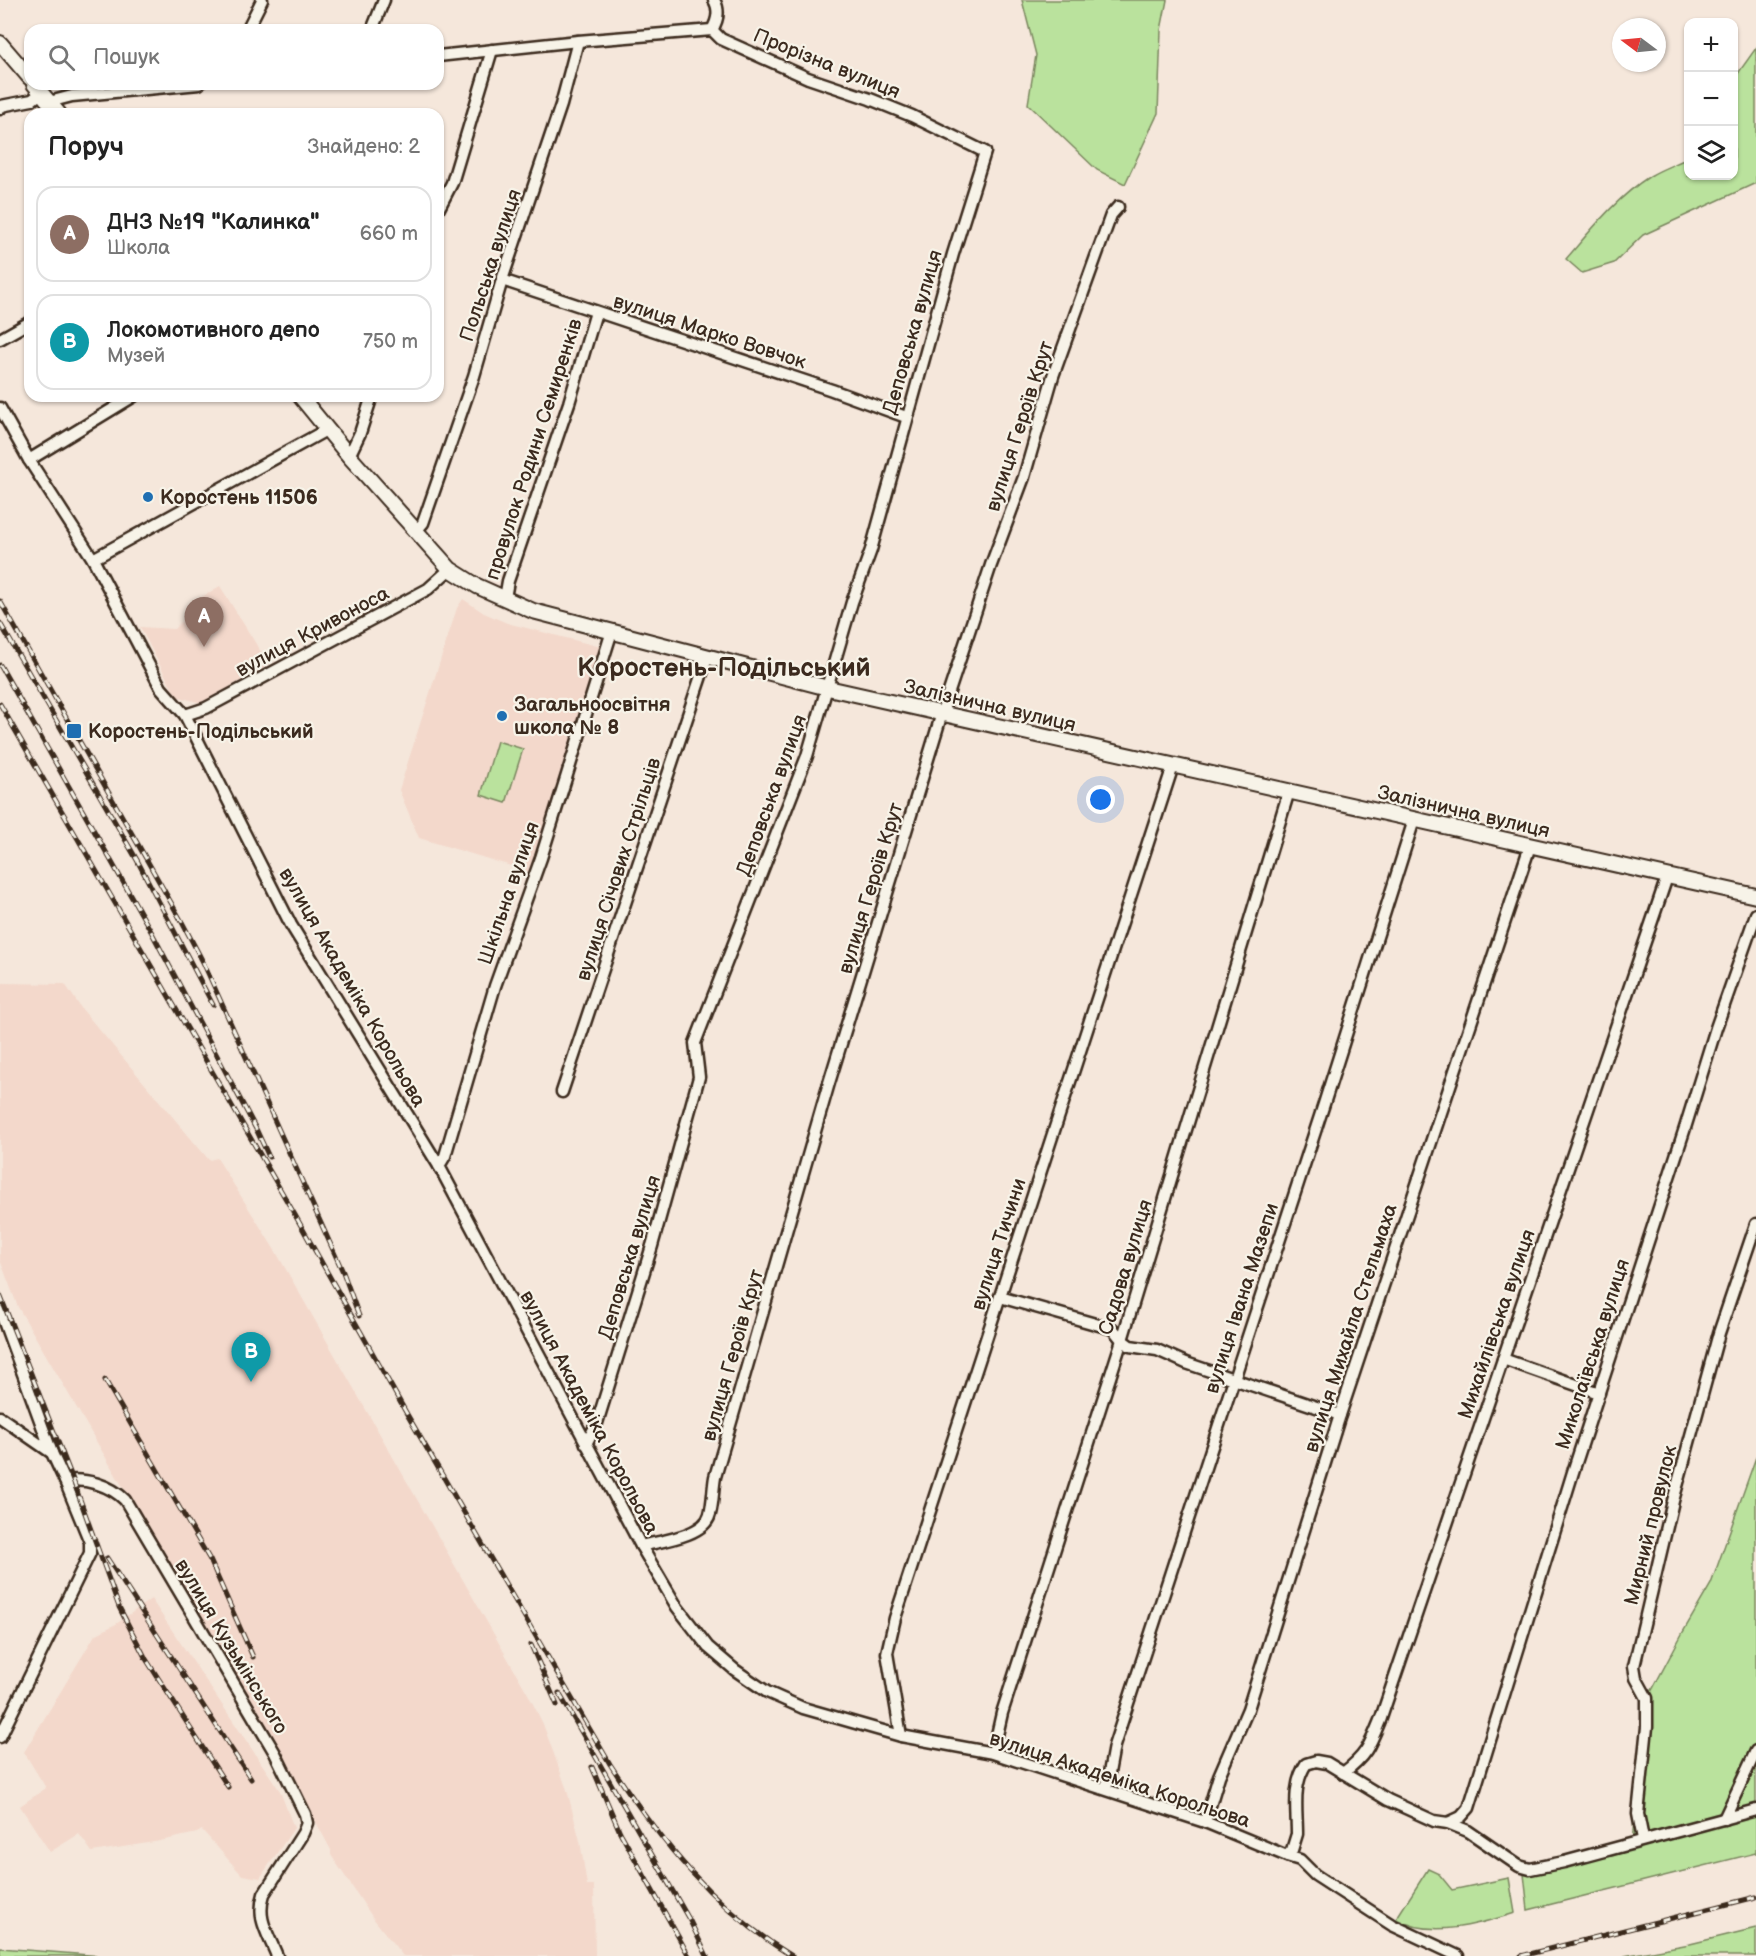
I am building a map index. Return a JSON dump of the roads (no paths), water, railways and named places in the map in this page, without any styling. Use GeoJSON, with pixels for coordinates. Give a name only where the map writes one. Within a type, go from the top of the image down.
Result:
{"type":"FeatureCollection","features":[{"type":"Feature","properties":{"kind":"street"},"geometry":{"type":"LineString","coordinates":[[250,24],[262,0]]}},
{"type":"Feature","properties":{"kind":"street"},"geometry":{"type":"LineString","coordinates":[[374,24],[384,0]]}},
{"type":"Feature","properties":{"kind":"street"},"geometry":{"type":"LineString","coordinates":[[444,55],[712,30],[716,23],[718,7],[714,0]]}},
{"type":"Feature","properties":{"kind":"street","name":"Прорізна вулиця"},"geometry":{"type":"LineString","coordinates":[[712,30],[721,39],[808,78],[912,116],[985,152]]}},
{"type":"Feature","properties":{"kind":"street","name":"Польська вулиця"},"geometry":{"type":"LineString","coordinates":[[416,531],[423,523],[470,387],[502,280],[561,105],[578,41]]}},
{"type":"Feature","properties":{"kind":"street"},"geometry":{"type":"LineString","coordinates":[[0,43],[24,71]]}},
{"type":"Feature","properties":{"kind":"street"},"geometry":{"type":"LineString","coordinates":[[444,198],[452,183],[492,50]]}},
{"type":"Feature","properties":{"kind":"street"},"geometry":{"type":"LineString","coordinates":[[0,107],[32,100],[41,93],[72,96],[136,90]]}},
{"type":"Feature","properties":{"kind":"street"},"geometry":{"type":"LineString","coordinates":[[41,93],[54,108]]}},
{"type":"Feature","properties":{"kind":"street","name":"Деповська вулиця"},"geometry":{"type":"LineString","coordinates":[[586,1444],[597,1423],[652,1246],[699,1077],[695,1043],[807,756],[852,602],[871,550],[906,417],[985,152]]}},
{"type":"Feature","properties":{"kind":"street","name":"вулиця Героїв Крут"},"geometry":{"type":"LineString","coordinates":[[641,1546],[695,1532],[704,1526],[710,1515],[715,1477],[829,1083],[942,713],[991,565],[1024,477],[1053,376],[1111,215],[1118,207]]}},
{"type":"Feature","properties":{"kind":"street","name":"вулиця Марко Вовчок"},"geometry":{"type":"LineString","coordinates":[[502,280],[832,390],[906,417]]}},
{"type":"Feature","properties":{"kind":"street","name":"провулок Родини Семиренків"},"geometry":{"type":"LineString","coordinates":[[505,598],[508,581],[569,403],[596,312]]}},
{"type":"Feature","properties":{"kind":"street"},"geometry":{"type":"LineString","coordinates":[[0,339],[24,325]]}},
{"type":"Feature","properties":{"kind":"street"},"geometry":{"type":"LineString","coordinates":[[28,460],[124,402]]}},
{"type":"Feature","properties":{"kind":"street","name":"Залізнична вулиця"},"geometry":{"type":"LineString","coordinates":[[305,402],[349,456],[450,568],[477,586],[533,611],[828,688],[1756,896]]}},
{"type":"Feature","properties":{"kind":"street"},"geometry":{"type":"LineString","coordinates":[[349,456],[360,433],[370,402]]}},
{"type":"Feature","properties":{"kind":"street","name":"вулиця Академіка Корольова"},"geometry":{"type":"LineString","coordinates":[[0,408],[28,460],[93,559],[161,688],[185,715],[291,925],[439,1166],[641,1546],[677,1607],[708,1647],[766,1692],[803,1708],[901,1736],[993,1753],[1205,1822],[1300,1860],[1315,1875],[1392,1925],[1458,1956]]}},
{"type":"Feature","properties":{"kind":"street"},"geometry":{"type":"LineString","coordinates":[[93,559],[328,429]]}},
{"type":"Feature","properties":{"kind":"street","name":"вулиця Кривоноса"},"geometry":{"type":"LineString","coordinates":[[185,715],[206,708],[428,589],[450,568]]}},
{"type":"Feature","properties":{"kind":"street","name":"Шкільна вулиця"},"geometry":{"type":"LineString","coordinates":[[439,1166],[445,1156],[495,986],[541,858],[612,631]]}},
{"type":"Feature","properties":{"kind":"street","name":"вулиця Січових Стрільців"},"geometry":{"type":"LineString","coordinates":[[562,1092],[707,658]]}},
{"type":"Feature","properties":{"kind":"street","name":"вулиця Тичини"},"geometry":{"type":"LineString","coordinates":[[901,1736],[887,1653],[895,1618],[1173,766]]}},
{"type":"Feature","properties":{"kind":"street","name":"Садова вулиця"},"geometry":{"type":"LineString","coordinates":[[993,1753],[1002,1713],[1122,1340],[1289,791]]}},
{"type":"Feature","properties":{"kind":"street","name":"вулиця Івана Мазепи"},"geometry":{"type":"LineString","coordinates":[[1106,1789],[1114,1746],[1414,820]]}},
{"type":"Feature","properties":{"kind":"street","name":"вулиця Михайла Стельмаха"},"geometry":{"type":"LineString","coordinates":[[1205,1822],[1219,1776],[1248,1709],[1340,1415],[1530,846]]}},
{"type":"Feature","properties":{"kind":"street","name":"Михайлівська вулиця"},"geometry":{"type":"LineString","coordinates":[[1343,1773],[1360,1760],[1381,1718],[1667,877]]}},
{"type":"Feature","properties":{"kind":"street","name":"Миколаївська вулиця"},"geometry":{"type":"LineString","coordinates":[[1448,1823],[1461,1817],[1469,1808],[1716,1028],[1756,914]]}},
{"type":"Feature","properties":{"kind":"street","name":"Мирний провулок"},"geometry":{"type":"LineString","coordinates":[[1643,1839],[1638,1814],[1647,1727],[1647,1698],[1636,1678],[1634,1666],[1673,1501],[1719,1333],[1756,1224]]}},
{"type":"Feature","properties":{"kind":"street"},"geometry":{"type":"LineString","coordinates":[[1000,1297],[1113,1329],[1130,1346],[1169,1354],[1186,1363],[1340,1415]]}},
{"type":"Feature","properties":{"kind":"street"},"geometry":{"type":"LineString","coordinates":[[0,1311],[52,1453],[90,1542],[87,1563],[0,1737]]}},
{"type":"Feature","properties":{"kind":"street"},"geometry":{"type":"LineString","coordinates":[[1503,1359],[1599,1393]]}},
{"type":"Feature","properties":{"kind":"street"},"geometry":{"type":"LineString","coordinates":[[0,1417],[52,1453]]}},
{"type":"Feature","properties":{"kind":"street","name":"вулиця Кузьмінського"},"geometry":{"type":"LineString","coordinates":[[65,1481],[97,1483],[118,1493],[125,1500],[275,1753],[304,1814],[307,1823],[303,1833],[264,1894],[261,1905],[260,1916],[277,1956]]}},
{"type":"Feature","properties":{"kind":"street"},"geometry":{"type":"LineString","coordinates":[[1724,1819],[1756,1751]]}},
{"type":"Feature","properties":{"kind":"street"},"geometry":{"type":"LineString","coordinates":[[1287,1856],[1292,1850],[1297,1834],[1296,1788],[1299,1774],[1306,1764],[1316,1761],[1327,1763],[1388,1800],[1434,1821],[1448,1823],[1468,1831],[1520,1866],[1530,1869],[1564,1862],[1756,1810]]}},
{"type":"Feature","properties":{"kind":"railway"},"geometry":{"type":"LineString","coordinates":[[0,601],[203,962],[343,1272],[359,1316]]}},
{"type":"Feature","properties":{"kind":"railway"},"geometry":{"type":"LineString","coordinates":[[0,623],[137,860],[213,1005]]}},
{"type":"Feature","properties":{"kind":"railway"},"geometry":{"type":"LineString","coordinates":[[0,665],[152,933],[269,1157]]}},
{"type":"Feature","properties":{"kind":"railway"},"geometry":{"type":"LineString","coordinates":[[0,704],[610,1764],[648,1819],[690,1871],[738,1917],[792,1956]]}},
{"type":"Feature","properties":{"kind":"railway"},"geometry":{"type":"LineString","coordinates":[[0,1295],[73,1480],[119,1607],[146,1659],[228,1787]]}},
{"type":"Feature","properties":{"kind":"railway"},"geometry":{"type":"LineString","coordinates":[[105,1380],[210,1560],[253,1657]]}},
{"type":"Feature","properties":{"kind":"railway"},"geometry":{"type":"LineString","coordinates":[[107,1558],[251,1779]]}},
{"type":"Feature","properties":{"kind":"railway"},"geometry":{"type":"LineString","coordinates":[[531,1645],[557,1705]]}},
{"type":"Feature","properties":{"kind":"railway"},"geometry":{"type":"LineString","coordinates":[[559,1693],[690,1921],[707,1956]]}},
{"type":"Feature","properties":{"kind":"railway"},"geometry":{"type":"LineString","coordinates":[[592,1767],[620,1832],[689,1956]]}},
{"type":"Feature","properties":{"kind":"railway"},"geometry":{"type":"LineString","coordinates":[[1521,1956],[1756,1897]]}},
{"type":"Feature","properties":{"kind":"place","name":"Коростень 11506"},"geometry":{"type":"Point","coordinates":[148,497]}},
{"type":"Feature","properties":{"kind":"place","name":"ДНЗ №19 \"Калинка\""},"geometry":{"type":"Point","coordinates":[204,647]}},
{"type":"Feature","properties":{"kind":"place","name":"Загальноосвітня школа № 8"},"geometry":{"type":"Point","coordinates":[502,716]}},
{"type":"Feature","properties":{"kind":"place","name":"Коростень-Подільський"},"geometry":{"type":"Point","coordinates":[74,731]}},
{"type":"Feature","properties":{"kind":"place","name":"Локомотивного депо"},"geometry":{"type":"Point","coordinates":[251,1382]}},
{"type":"Feature","properties":{"kind":"district","name":"Коростень-Подільський"},"geometry":{"type":"Point","coordinates":[724,667]}}]}
